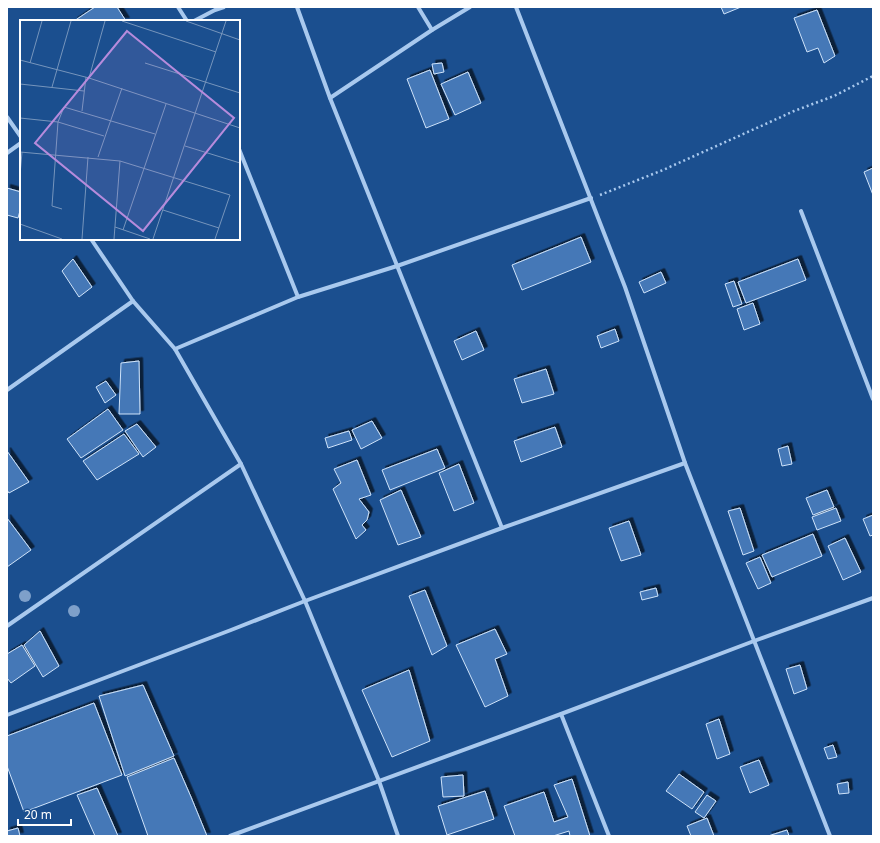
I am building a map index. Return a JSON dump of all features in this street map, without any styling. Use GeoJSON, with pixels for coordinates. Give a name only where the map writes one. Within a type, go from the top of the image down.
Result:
{"type":"FeatureCollection","features":[{"type":"Feature","properties":{"kind":"street"},"geometry":{"type":"LineString","coordinates":[[178,7],[186,20]]}},
{"type":"Feature","properties":{"kind":"street"},"geometry":{"type":"LineString","coordinates":[[196,20],[224,7]]}},
{"type":"Feature","properties":{"kind":"street"},"geometry":{"type":"LineString","coordinates":[[297,7],[330,98],[502,528]]}},
{"type":"Feature","properties":{"kind":"street"},"geometry":{"type":"LineString","coordinates":[[418,7],[432,30]]}},
{"type":"Feature","properties":{"kind":"street"},"geometry":{"type":"LineString","coordinates":[[330,98],[432,30],[470,7]]}},
{"type":"Feature","properties":{"kind":"street"},"geometry":{"type":"LineString","coordinates":[[516,7],[625,287],[685,463],[830,836]]}},
{"type":"Feature","properties":{"kind":"street"},"geometry":{"type":"LineString","coordinates":[[7,117],[20,136]]}},
{"type":"Feature","properties":{"kind":"street"},"geometry":{"type":"LineString","coordinates":[[7,153],[20,144]]}},
{"type":"Feature","properties":{"kind":"street"},"geometry":{"type":"LineString","coordinates":[[240,152],[298,297]]}},
{"type":"Feature","properties":{"kind":"street"},"geometry":{"type":"LineString","coordinates":[[175,349],[298,297],[397,266],[591,198]]}},
{"type":"Feature","properties":{"kind":"street"},"geometry":{"type":"LineString","coordinates":[[802,211],[873,399]]}},
{"type":"Feature","properties":{"kind":"street"},"geometry":{"type":"LineString","coordinates":[[92,240],[133,300],[175,349],[240,464],[305,600],[379,781],[398,836]]}},
{"type":"Feature","properties":{"kind":"street"},"geometry":{"type":"LineString","coordinates":[[7,390],[133,300]]}},
{"type":"Feature","properties":{"kind":"street"},"geometry":{"type":"LineString","coordinates":[[7,715],[231,630],[305,600],[685,463]]}},
{"type":"Feature","properties":{"kind":"street"},"geometry":{"type":"LineString","coordinates":[[7,626],[240,464]]}},
{"type":"Feature","properties":{"kind":"street"},"geometry":{"type":"LineString","coordinates":[[230,836],[873,598]]}},
{"type":"Feature","properties":{"kind":"street"},"geometry":{"type":"LineString","coordinates":[[561,714],[609,836]]}},
{"type":"Feature","properties":{"kind":"path"},"geometry":{"type":"LineString","coordinates":[[591,198],[663,170],[794,110],[834,96],[873,76]]}},
{"type":"Feature","properties":{"kind":"building"},"geometry":{"type":"Polygon","coordinates":[[[95,7],[117,7],[125,20],[76,20],[95,7]]]}},
{"type":"Feature","properties":{"kind":"building"},"geometry":{"type":"Polygon","coordinates":[[[721,7],[741,7],[724,14],[721,7]]]}},
{"type":"Feature","properties":{"kind":"building"},"geometry":{"type":"Polygon","coordinates":[[[817,10],[835,56],[824,63],[818,48],[807,52],[794,18],[817,10]]]}},
{"type":"Feature","properties":{"kind":"building"},"geometry":{"type":"Polygon","coordinates":[[[442,63],[444,72],[434,74],[432,64],[442,63]]]}},
{"type":"Feature","properties":{"kind":"building"},"geometry":{"type":"Polygon","coordinates":[[[430,70],[449,119],[426,128],[407,79],[430,70]]]}},
{"type":"Feature","properties":{"kind":"building"},"geometry":{"type":"Polygon","coordinates":[[[468,72],[481,103],[455,115],[441,84],[468,72]]]}},
{"type":"Feature","properties":{"kind":"building"},"geometry":{"type":"Polygon","coordinates":[[[873,168],[873,195],[864,172],[873,168]]]}},
{"type":"Feature","properties":{"kind":"building"},"geometry":{"type":"Polygon","coordinates":[[[7,188],[20,192],[20,211],[18,218],[7,215],[7,188]]]}},
{"type":"Feature","properties":{"kind":"building"},"geometry":{"type":"Polygon","coordinates":[[[581,237],[591,262],[522,290],[512,265],[581,237]]]}},
{"type":"Feature","properties":{"kind":"building"},"geometry":{"type":"Polygon","coordinates":[[[73,259],[92,287],[79,297],[62,271],[73,259]]]}},
{"type":"Feature","properties":{"kind":"building"},"geometry":{"type":"Polygon","coordinates":[[[798,259],[806,280],[746,303],[738,282],[798,259]]]}},
{"type":"Feature","properties":{"kind":"building"},"geometry":{"type":"Polygon","coordinates":[[[661,272],[666,283],[644,293],[639,282],[661,272]]]}},
{"type":"Feature","properties":{"kind":"building"},"geometry":{"type":"Polygon","coordinates":[[[734,281],[742,304],[733,307],[725,284],[734,281]]]}},
{"type":"Feature","properties":{"kind":"building"},"geometry":{"type":"Polygon","coordinates":[[[753,303],[760,324],[744,330],[737,309],[753,303]]]}},
{"type":"Feature","properties":{"kind":"building"},"geometry":{"type":"Polygon","coordinates":[[[615,329],[619,341],[601,348],[597,336],[615,329]]]}},
{"type":"Feature","properties":{"kind":"building"},"geometry":{"type":"Polygon","coordinates":[[[476,331],[484,350],[462,360],[454,341],[476,331]]]}},
{"type":"Feature","properties":{"kind":"building"},"geometry":{"type":"Polygon","coordinates":[[[139,361],[140,414],[119,414],[121,363],[139,361]]]}},
{"type":"Feature","properties":{"kind":"building"},"geometry":{"type":"Polygon","coordinates":[[[546,369],[554,394],[522,403],[514,379],[546,369]]]}},
{"type":"Feature","properties":{"kind":"building"},"geometry":{"type":"Polygon","coordinates":[[[106,381],[116,395],[105,403],[96,387],[106,381]]]}},
{"type":"Feature","properties":{"kind":"building"},"geometry":{"type":"Polygon","coordinates":[[[108,409],[123,430],[81,458],[67,439],[108,409]]]}},
{"type":"Feature","properties":{"kind":"building"},"geometry":{"type":"Polygon","coordinates":[[[372,421],[382,438],[361,449],[352,430],[372,421]]]}},
{"type":"Feature","properties":{"kind":"building"},"geometry":{"type":"Polygon","coordinates":[[[137,424],[156,447],[143,457],[125,431],[137,424]]]}},
{"type":"Feature","properties":{"kind":"building"},"geometry":{"type":"Polygon","coordinates":[[[555,427],[562,447],[521,462],[514,441],[555,427]]]}},
{"type":"Feature","properties":{"kind":"building"},"geometry":{"type":"Polygon","coordinates":[[[349,431],[352,440],[328,448],[325,438],[349,431]]]}},
{"type":"Feature","properties":{"kind":"building"},"geometry":{"type":"Polygon","coordinates":[[[124,434],[139,454],[97,480],[83,461],[124,434]]]}},
{"type":"Feature","properties":{"kind":"building"},"geometry":{"type":"Polygon","coordinates":[[[788,446],[792,464],[782,466],[778,449],[788,446]]]}},
{"type":"Feature","properties":{"kind":"building"},"geometry":{"type":"Polygon","coordinates":[[[437,449],[445,468],[390,490],[382,470],[437,449]]]}},
{"type":"Feature","properties":{"kind":"building"},"geometry":{"type":"Polygon","coordinates":[[[7,451],[29,482],[9,493],[7,490],[7,451]]]}},
{"type":"Feature","properties":{"kind":"building"},"geometry":{"type":"Polygon","coordinates":[[[357,460],[371,495],[359,499],[369,512],[367,520],[362,525],[366,530],[356,539],[333,489],[341,483],[334,469],[357,460]]]}},
{"type":"Feature","properties":{"kind":"building"},"geometry":{"type":"Polygon","coordinates":[[[459,464],[474,503],[454,511],[439,473],[459,464]]]}},
{"type":"Feature","properties":{"kind":"building"},"geometry":{"type":"Polygon","coordinates":[[[401,490],[421,537],[398,545],[380,500],[401,490]]]}},
{"type":"Feature","properties":{"kind":"building"},"geometry":{"type":"Polygon","coordinates":[[[827,490],[834,507],[813,515],[806,498],[827,490]]]}},
{"type":"Feature","properties":{"kind":"building"},"geometry":{"type":"Polygon","coordinates":[[[740,508],[754,551],[743,555],[728,511],[740,508]]]}},
{"type":"Feature","properties":{"kind":"building"},"geometry":{"type":"Polygon","coordinates":[[[836,508],[841,521],[817,530],[812,517],[836,508]]]}},
{"type":"Feature","properties":{"kind":"building"},"geometry":{"type":"Polygon","coordinates":[[[873,515],[873,535],[870,536],[863,519],[873,515]]]}},
{"type":"Feature","properties":{"kind":"building"},"geometry":{"type":"Polygon","coordinates":[[[7,518],[31,550],[7,567],[7,518]]]}},
{"type":"Feature","properties":{"kind":"building"},"geometry":{"type":"Polygon","coordinates":[[[629,521],[641,555],[621,561],[609,528],[629,521]]]}},
{"type":"Feature","properties":{"kind":"building"},"geometry":{"type":"Polygon","coordinates":[[[813,534],[822,556],[772,577],[762,555],[813,534]]]}},
{"type":"Feature","properties":{"kind":"building"},"geometry":{"type":"Polygon","coordinates":[[[845,538],[861,572],[843,580],[828,546],[845,538]]]}},
{"type":"Feature","properties":{"kind":"building"},"geometry":{"type":"Polygon","coordinates":[[[760,557],[771,583],[758,589],[746,563],[760,557]]]}},
{"type":"Feature","properties":{"kind":"building"},"geometry":{"type":"Polygon","coordinates":[[[656,588],[658,596],[642,600],[640,592],[656,588]]]}},
{"type":"Feature","properties":{"kind":"building"},"geometry":{"type":"Polygon","coordinates":[[[425,590],[447,646],[432,655],[409,596],[425,590]]]}},
{"type":"Feature","properties":{"kind":"building"},"geometry":{"type":"Polygon","coordinates":[[[495,629],[507,654],[495,659],[508,696],[485,707],[456,645],[495,629]]]}},
{"type":"Feature","properties":{"kind":"building"},"geometry":{"type":"Polygon","coordinates":[[[40,631],[59,666],[43,677],[24,645],[40,631]]]}},
{"type":"Feature","properties":{"kind":"building"},"geometry":{"type":"Polygon","coordinates":[[[22,645],[35,666],[11,683],[7,678],[7,654],[22,645]]]}},
{"type":"Feature","properties":{"kind":"building"},"geometry":{"type":"Polygon","coordinates":[[[800,665],[807,689],[794,694],[786,669],[800,665]]]}},
{"type":"Feature","properties":{"kind":"building"},"geometry":{"type":"Polygon","coordinates":[[[409,670],[430,741],[392,757],[362,690],[409,670]]]}},
{"type":"Feature","properties":{"kind":"building"},"geometry":{"type":"Polygon","coordinates":[[[143,685],[174,756],[125,776],[99,696],[143,685]]]}},
{"type":"Feature","properties":{"kind":"building"},"geometry":{"type":"Polygon","coordinates":[[[94,703],[122,775],[24,812],[7,766],[7,736],[94,703]]]}},
{"type":"Feature","properties":{"kind":"building"},"geometry":{"type":"Polygon","coordinates":[[[719,719],[730,754],[717,759],[706,724],[719,719]]]}},
{"type":"Feature","properties":{"kind":"building"},"geometry":{"type":"Polygon","coordinates":[[[833,745],[837,757],[828,759],[824,748],[833,745]]]}},
{"type":"Feature","properties":{"kind":"building"},"geometry":{"type":"Polygon","coordinates":[[[174,758],[207,836],[148,836],[127,777],[174,758]]]}},
{"type":"Feature","properties":{"kind":"building"},"geometry":{"type":"Polygon","coordinates":[[[759,760],[769,785],[750,793],[740,767],[759,760]]]}},
{"type":"Feature","properties":{"kind":"building"},"geometry":{"type":"Polygon","coordinates":[[[679,774],[704,792],[692,809],[666,791],[679,774]]]}},
{"type":"Feature","properties":{"kind":"building"},"geometry":{"type":"Polygon","coordinates":[[[463,775],[464,796],[443,797],[441,777],[463,775]]]}},
{"type":"Feature","properties":{"kind":"building"},"geometry":{"type":"Polygon","coordinates":[[[572,779],[590,836],[570,836],[569,831],[553,836],[515,836],[504,806],[544,792],[554,822],[568,817],[554,785],[572,779]]]}},
{"type":"Feature","properties":{"kind":"building"},"geometry":{"type":"Polygon","coordinates":[[[848,782],[849,793],[839,794],[837,784],[848,782]]]}},
{"type":"Feature","properties":{"kind":"building"},"geometry":{"type":"Polygon","coordinates":[[[97,788],[118,836],[95,836],[77,795],[97,788]]]}},
{"type":"Feature","properties":{"kind":"building"},"geometry":{"type":"Polygon","coordinates":[[[485,791],[494,819],[447,835],[438,806],[485,791]]]}},
{"type":"Feature","properties":{"kind":"building"},"geometry":{"type":"Polygon","coordinates":[[[707,795],[716,801],[704,818],[695,812],[707,795]]]}},
{"type":"Feature","properties":{"kind":"building"},"geometry":{"type":"Polygon","coordinates":[[[707,818],[714,836],[691,836],[687,826],[707,818]]]}},
{"type":"Feature","properties":{"kind":"building"},"geometry":{"type":"Polygon","coordinates":[[[18,828],[20,836],[7,836],[7,831],[18,828]]]}},
{"type":"Feature","properties":{"kind":"building"},"geometry":{"type":"Polygon","coordinates":[[[787,830],[789,836],[768,836],[787,830]]]}}]}
